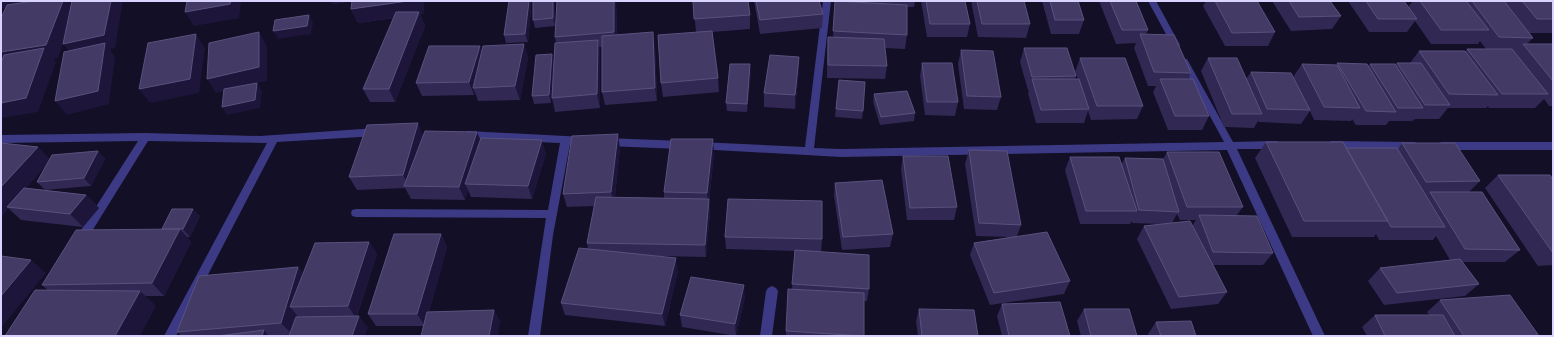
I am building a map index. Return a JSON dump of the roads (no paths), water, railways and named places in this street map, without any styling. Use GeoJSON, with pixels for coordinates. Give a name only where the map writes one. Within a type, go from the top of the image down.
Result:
{"type":"FeatureCollection","features":[{"type":"Feature","properties":{"kind":"street"},"geometry":{"type":"LineString","coordinates":[[809,151],[827,1]]}},
{"type":"Feature","properties":{"kind":"street"},"geometry":{"type":"LineString","coordinates":[[1152,1],[1230,145],[1319,336]]}},
{"type":"Feature","properties":{"kind":"street"},"geometry":{"type":"LineString","coordinates":[[1,139],[145,137],[274,139],[384,132]]}},
{"type":"Feature","properties":{"kind":"street"},"geometry":{"type":"LineString","coordinates":[[455,134],[841,153],[1285,145]]}},
{"type":"Feature","properties":{"kind":"street"},"geometry":{"type":"LineString","coordinates":[[74,250],[145,137]]}},
{"type":"Feature","properties":{"kind":"street"},"geometry":{"type":"LineString","coordinates":[[170,336],[274,139]]}},
{"type":"Feature","properties":{"kind":"street"},"geometry":{"type":"LineString","coordinates":[[534,336],[552,214],[566,140]]}},
{"type":"Feature","properties":{"kind":"street"},"geometry":{"type":"LineString","coordinates":[[1324,145],[1553,146]]}},
{"type":"Feature","properties":{"kind":"street"},"geometry":{"type":"LineString","coordinates":[[356,213],[552,214]]}},
{"type":"Feature","properties":{"kind":"street"},"geometry":{"type":"LineString","coordinates":[[766,336],[772,291]]}}]}
